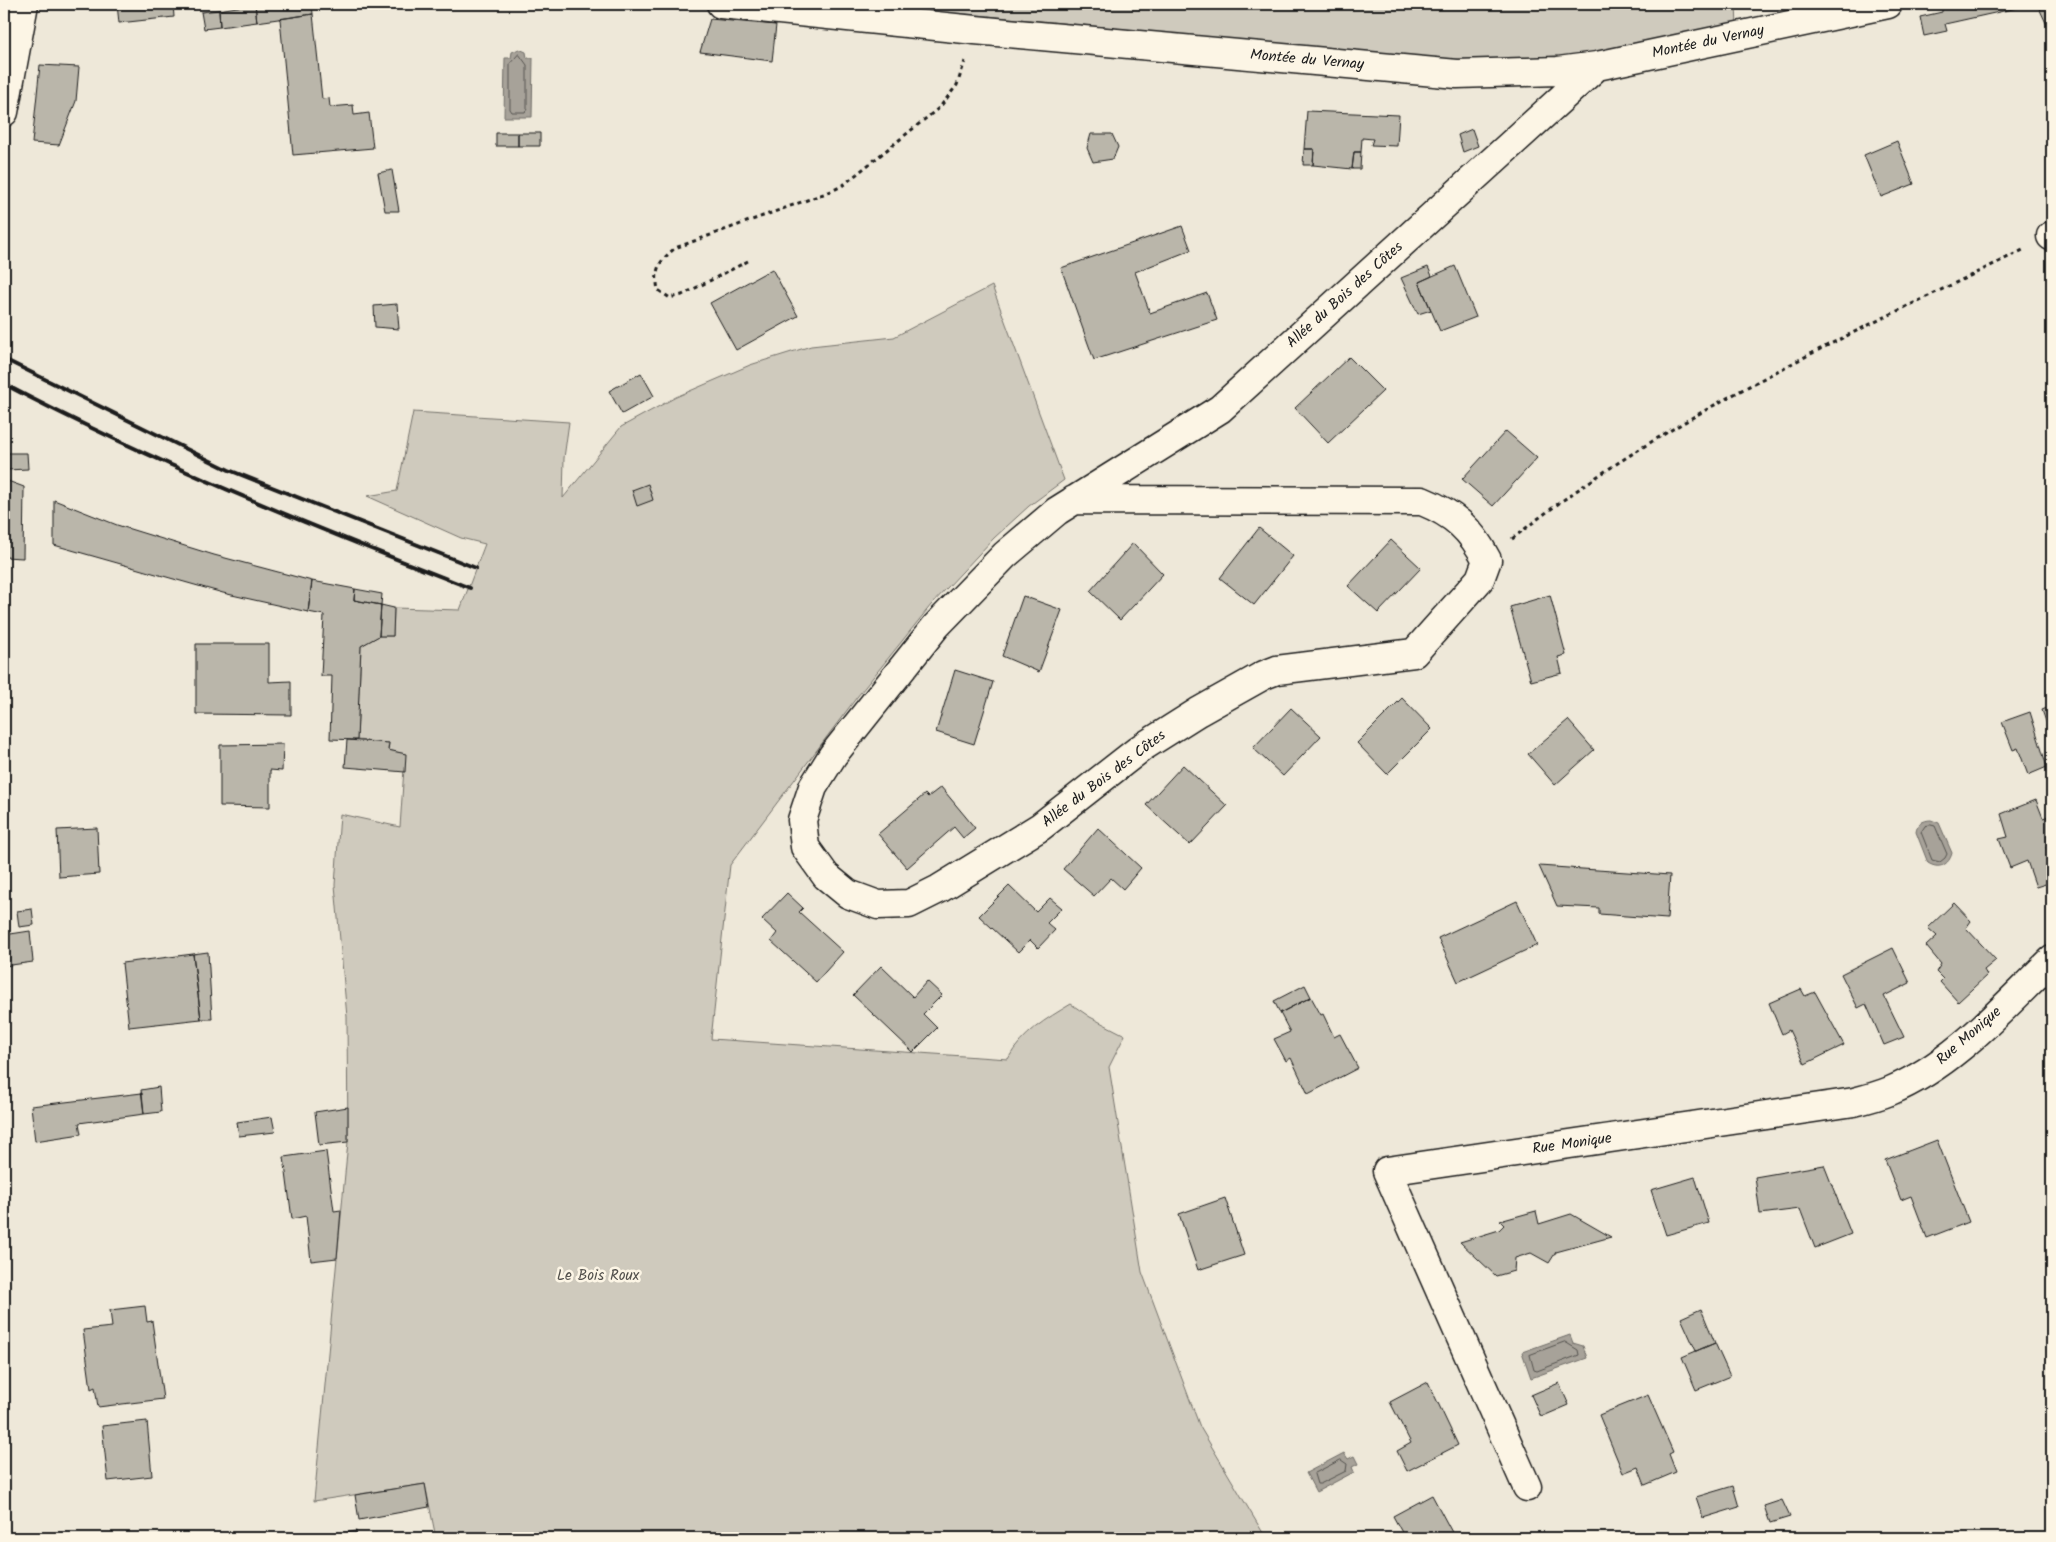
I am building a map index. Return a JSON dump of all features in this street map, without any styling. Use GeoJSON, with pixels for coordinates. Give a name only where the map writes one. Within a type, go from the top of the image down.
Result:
{"type":"FeatureCollection","features":[{"type":"Feature","properties":{"kind":"street"},"geometry":{"type":"LineString","coordinates":[[4,112],[24,4]]}},
{"type":"Feature","properties":{"kind":"street","name":"Montée du Vernay"},"geometry":{"type":"LineString","coordinates":[[721,4],[975,30],[1457,74],[1558,71],[1597,66],[1888,4]]}},
{"type":"Feature","properties":{"kind":"street","name":"Allée du Bois des Côtes"},"geometry":{"type":"LineString","coordinates":[[1487,560],[1480,579],[1420,648],[1414,652],[1408,655],[1277,670],[1264,675],[1198,712],[1141,748],[1040,827],[939,889],[909,904],[878,905],[848,894],[826,876],[805,847],[802,820],[813,788],[833,756],[936,626],[1005,556],[1057,510],[1220,409],[1597,66]]}},
{"type":"Feature","properties":{"kind":"street"},"geometry":{"type":"LineString","coordinates":[[1074,500],[1422,501],[1444,510],[1462,523],[1477,541],[1487,560]]}},
{"type":"Feature","properties":{"kind":"street","name":"Rue Monique"},"geometry":{"type":"LineString","coordinates":[[1527,1487],[1387,1171],[1863,1100],[1890,1091],[1925,1072],[1958,1049],[2052,960]]}},
{"type":"Feature","properties":{"kind":"path"},"geometry":{"type":"LineString","coordinates":[[748,261],[682,294],[670,298],[658,290],[656,279],[660,261],[675,248],[842,186],[913,130],[940,107],[957,84],[975,30]]}},
{"type":"Feature","properties":{"kind":"path"},"geometry":{"type":"LineString","coordinates":[[1487,560],[1549,510],[1600,474],[1699,414],[1783,368],[2052,236]]}},
{"type":"Feature","properties":{"kind":"green space"},"geometry":{"type":"Polygon","coordinates":[[[838,4],[1736,4],[1737,28],[1537,64],[1535,60],[1437,59],[977,15],[838,4]]]}},
{"type":"Feature","properties":{"kind":"green space","name":"Le Bois Roux"},"geometry":{"type":"Polygon","coordinates":[[[992,286],[1064,480],[1029,506],[994,538],[931,605],[857,697],[730,865],[711,1039],[1008,1059],[1027,1034],[1071,1004],[1090,1017],[1125,1035],[1109,1067],[1142,1272],[1200,1427],[1266,1538],[436,1538],[425,1484],[314,1501],[348,1142],[347,1017],[335,885],[340,814],[400,827],[405,754],[388,750],[389,743],[357,740],[361,646],[379,636],[393,636],[394,608],[460,610],[485,544],[461,538],[367,496],[397,491],[413,412],[569,422],[564,458],[563,498],[621,427],[676,397],[750,365],[811,346],[894,337],[992,286]]]}},
{"type":"Feature","properties":{"kind":"water"},"geometry":{"type":"Polygon","coordinates":[[[519,49],[526,52],[527,58],[533,58],[532,117],[504,117],[505,58],[511,58],[512,52],[519,49]]]}},
{"type":"Feature","properties":{"kind":"water"},"geometry":{"type":"Polygon","coordinates":[[[1931,820],[1939,823],[1952,853],[1949,861],[1940,866],[1928,863],[1916,832],[1921,823],[1931,820]]]}},
{"type":"Feature","properties":{"kind":"water"},"geometry":{"type":"Polygon","coordinates":[[[1570,1335],[1573,1343],[1583,1346],[1587,1358],[1531,1378],[1522,1352],[1570,1335]]]}},
{"type":"Feature","properties":{"kind":"water"},"geometry":{"type":"Polygon","coordinates":[[[1344,1453],[1348,1459],[1354,1456],[1358,1464],[1352,1467],[1354,1472],[1316,1492],[1306,1473],[1344,1453]]]}},
{"type":"Feature","properties":{"kind":"building"},"geometry":{"type":"Polygon","coordinates":[[[117,4],[173,4],[174,17],[119,23],[117,4]]]}},
{"type":"Feature","properties":{"kind":"building"},"geometry":{"type":"Polygon","coordinates":[[[255,4],[312,4],[313,14],[257,22],[255,4]]]}},
{"type":"Feature","properties":{"kind":"building"},"geometry":{"type":"Polygon","coordinates":[[[255,4],[257,22],[220,27],[219,10],[255,4]]]}},
{"type":"Feature","properties":{"kind":"building"},"geometry":{"type":"Polygon","coordinates":[[[1965,4],[2035,4],[1945,24],[1947,31],[1924,36],[1920,17],[1942,12],[1942,9],[1965,4]]]}},
{"type":"Feature","properties":{"kind":"building"},"geometry":{"type":"Polygon","coordinates":[[[2052,4],[2052,22],[2047,25],[2039,8],[2052,4]]]}},
{"type":"Feature","properties":{"kind":"building"},"geometry":{"type":"Polygon","coordinates":[[[219,10],[220,27],[204,29],[201,12],[219,10]]]}},
{"type":"Feature","properties":{"kind":"building"},"geometry":{"type":"Polygon","coordinates":[[[313,14],[322,99],[329,98],[330,107],[353,105],[354,115],[369,113],[373,148],[293,155],[280,19],[313,14]]]}},
{"type":"Feature","properties":{"kind":"building"},"geometry":{"type":"Polygon","coordinates":[[[710,19],[776,25],[772,61],[700,52],[710,19]]]}},
{"type":"Feature","properties":{"kind":"building"},"geometry":{"type":"Polygon","coordinates":[[[40,65],[79,67],[76,101],[59,145],[32,143],[40,65]]]}},
{"type":"Feature","properties":{"kind":"building"},"geometry":{"type":"Polygon","coordinates":[[[1307,111],[1399,115],[1397,146],[1371,145],[1373,139],[1362,138],[1361,152],[1354,152],[1352,169],[1313,165],[1314,149],[1304,149],[1307,111]]]}},
{"type":"Feature","properties":{"kind":"building"},"geometry":{"type":"Polygon","coordinates":[[[1472,129],[1478,146],[1463,152],[1458,135],[1472,129]]]}},
{"type":"Feature","properties":{"kind":"building"},"geometry":{"type":"Polygon","coordinates":[[[496,133],[518,133],[518,146],[496,146],[496,133]]]}},
{"type":"Feature","properties":{"kind":"building"},"geometry":{"type":"Polygon","coordinates":[[[518,133],[540,133],[540,146],[518,146],[518,133]]]}},
{"type":"Feature","properties":{"kind":"building"},"geometry":{"type":"Polygon","coordinates":[[[1091,134],[1112,134],[1118,147],[1113,159],[1093,162],[1087,148],[1091,134]]]}},
{"type":"Feature","properties":{"kind":"building"},"geometry":{"type":"Polygon","coordinates":[[[1897,141],[1914,184],[1881,197],[1864,155],[1897,141]]]}},
{"type":"Feature","properties":{"kind":"building"},"geometry":{"type":"Polygon","coordinates":[[[1304,149],[1314,149],[1313,165],[1303,165],[1304,149]]]}},
{"type":"Feature","properties":{"kind":"building"},"geometry":{"type":"Polygon","coordinates":[[[1354,152],[1361,152],[1360,169],[1352,169],[1354,152]]]}},
{"type":"Feature","properties":{"kind":"building"},"geometry":{"type":"Polygon","coordinates":[[[392,170],[399,211],[385,211],[378,173],[392,170]]]}},
{"type":"Feature","properties":{"kind":"building"},"geometry":{"type":"Polygon","coordinates":[[[1182,226],[1191,250],[1135,272],[1150,313],[1207,293],[1217,320],[1094,360],[1061,268],[1182,226]]]}},
{"type":"Feature","properties":{"kind":"building"},"geometry":{"type":"Polygon","coordinates":[[[1455,266],[1476,317],[1440,331],[1419,282],[1455,266]]]}},
{"type":"Feature","properties":{"kind":"building"},"geometry":{"type":"Polygon","coordinates":[[[1428,267],[1432,276],[1419,282],[1431,310],[1418,314],[1401,278],[1428,267]]]}},
{"type":"Feature","properties":{"kind":"building"},"geometry":{"type":"Polygon","coordinates":[[[772,269],[798,316],[736,350],[710,303],[772,269]]]}},
{"type":"Feature","properties":{"kind":"building"},"geometry":{"type":"Polygon","coordinates":[[[397,304],[399,329],[375,327],[374,306],[397,304]]]}},
{"type":"Feature","properties":{"kind":"building"},"geometry":{"type":"Polygon","coordinates":[[[1349,357],[1383,391],[1328,443],[1295,408],[1349,357]]]}},
{"type":"Feature","properties":{"kind":"building"},"geometry":{"type":"Polygon","coordinates":[[[641,373],[654,396],[622,414],[609,391],[641,373]]]}},
{"type":"Feature","properties":{"kind":"building"},"geometry":{"type":"Polygon","coordinates":[[[1506,431],[1537,458],[1493,506],[1462,479],[1506,431]]]}},
{"type":"Feature","properties":{"kind":"building"},"geometry":{"type":"Polygon","coordinates":[[[6,453],[27,453],[28,469],[6,470],[6,453]]]}},
{"type":"Feature","properties":{"kind":"building"},"geometry":{"type":"Polygon","coordinates":[[[5,480],[24,487],[23,558],[4,557],[5,480]]]}},
{"type":"Feature","properties":{"kind":"building"},"geometry":{"type":"Polygon","coordinates":[[[648,484],[653,500],[637,506],[632,490],[648,484]]]}},
{"type":"Feature","properties":{"kind":"building"},"geometry":{"type":"Polygon","coordinates":[[[54,500],[117,525],[214,555],[312,581],[308,612],[223,593],[54,545],[54,500]]]}},
{"type":"Feature","properties":{"kind":"building"},"geometry":{"type":"Polygon","coordinates":[[[1259,528],[1293,556],[1254,605],[1220,578],[1259,528]]]}},
{"type":"Feature","properties":{"kind":"building"},"geometry":{"type":"Polygon","coordinates":[[[1391,540],[1421,568],[1378,613],[1348,586],[1391,540]]]}},
{"type":"Feature","properties":{"kind":"building"},"geometry":{"type":"Polygon","coordinates":[[[1133,543],[1163,574],[1120,620],[1090,591],[1133,543]]]}},
{"type":"Feature","properties":{"kind":"building"},"geometry":{"type":"Polygon","coordinates":[[[312,581],[355,589],[354,600],[381,605],[379,636],[361,646],[357,740],[330,739],[332,676],[321,676],[324,615],[308,612],[312,581]]]}},
{"type":"Feature","properties":{"kind":"building"},"geometry":{"type":"Polygon","coordinates":[[[355,589],[382,594],[381,605],[354,600],[355,589]]]}},
{"type":"Feature","properties":{"kind":"building"},"geometry":{"type":"Polygon","coordinates":[[[1550,595],[1566,655],[1558,657],[1562,673],[1531,681],[1510,607],[1550,595]]]}},
{"type":"Feature","properties":{"kind":"building"},"geometry":{"type":"Polygon","coordinates":[[[1023,596],[1062,610],[1039,672],[1002,656],[1023,596]]]}},
{"type":"Feature","properties":{"kind":"building"},"geometry":{"type":"Polygon","coordinates":[[[381,605],[394,608],[393,636],[379,636],[381,605]]]}},
{"type":"Feature","properties":{"kind":"building"},"geometry":{"type":"Polygon","coordinates":[[[196,644],[269,644],[269,682],[291,681],[291,715],[196,714],[196,644]]]}},
{"type":"Feature","properties":{"kind":"building"},"geometry":{"type":"Polygon","coordinates":[[[955,670],[993,682],[974,744],[936,732],[955,670]]]}},
{"type":"Feature","properties":{"kind":"building"},"geometry":{"type":"Polygon","coordinates":[[[1402,698],[1432,729],[1387,774],[1357,743],[1402,698]]]}},
{"type":"Feature","properties":{"kind":"building"},"geometry":{"type":"Polygon","coordinates":[[[2052,706],[2052,739],[2042,710],[2052,706]]]}},
{"type":"Feature","properties":{"kind":"building"},"geometry":{"type":"Polygon","coordinates":[[[1291,708],[1321,736],[1283,776],[1253,748],[1291,708]]]}},
{"type":"Feature","properties":{"kind":"building"},"geometry":{"type":"Polygon","coordinates":[[[2030,712],[2047,767],[2028,775],[2018,748],[2013,750],[2002,722],[2030,712]]]}},
{"type":"Feature","properties":{"kind":"building"},"geometry":{"type":"Polygon","coordinates":[[[1568,720],[1594,750],[1555,785],[1528,754],[1568,720]]]}},
{"type":"Feature","properties":{"kind":"building"},"geometry":{"type":"Polygon","coordinates":[[[347,740],[389,743],[388,750],[406,754],[405,772],[345,767],[347,740]]]}},
{"type":"Feature","properties":{"kind":"building"},"geometry":{"type":"Polygon","coordinates":[[[283,744],[282,771],[270,770],[270,807],[220,806],[220,745],[283,744]]]}},
{"type":"Feature","properties":{"kind":"building"},"geometry":{"type":"Polygon","coordinates":[[[1183,765],[1227,806],[1190,845],[1146,805],[1183,765]]]}},
{"type":"Feature","properties":{"kind":"building"},"geometry":{"type":"Polygon","coordinates":[[[941,787],[975,828],[963,838],[954,827],[907,868],[878,834],[925,794],[928,797],[941,787]]]}},
{"type":"Feature","properties":{"kind":"building"},"geometry":{"type":"Polygon","coordinates":[[[2036,800],[2043,818],[2052,815],[2052,844],[2046,847],[2052,864],[2052,882],[2036,887],[2027,861],[2010,868],[1999,839],[2008,837],[2001,814],[2036,800]]]}},
{"type":"Feature","properties":{"kind":"building"},"geometry":{"type":"Polygon","coordinates":[[[97,828],[99,874],[59,877],[57,830],[97,828]]]}},
{"type":"Feature","properties":{"kind":"building"},"geometry":{"type":"Polygon","coordinates":[[[1098,828],[1141,868],[1123,889],[1111,878],[1094,896],[1063,869],[1098,828]]]}},
{"type":"Feature","properties":{"kind":"building"},"geometry":{"type":"Polygon","coordinates":[[[1539,866],[1670,875],[1667,919],[1599,914],[1599,908],[1557,906],[1539,866]]]}},
{"type":"Feature","properties":{"kind":"building"},"geometry":{"type":"Polygon","coordinates":[[[1009,886],[1036,912],[1050,898],[1062,908],[1047,923],[1055,930],[1038,948],[1030,940],[1018,952],[979,916],[1009,886]]]}},
{"type":"Feature","properties":{"kind":"building"},"geometry":{"type":"Polygon","coordinates":[[[787,893],[803,908],[799,912],[843,952],[816,982],[771,941],[777,933],[762,919],[787,893]]]}},
{"type":"Feature","properties":{"kind":"building"},"geometry":{"type":"Polygon","coordinates":[[[1517,901],[1537,945],[1458,982],[1438,938],[1517,901]]]}},
{"type":"Feature","properties":{"kind":"building"},"geometry":{"type":"Polygon","coordinates":[[[1954,903],[1971,921],[1966,928],[1996,960],[1984,970],[1987,975],[1958,1002],[1940,982],[1943,979],[1936,972],[1941,964],[1926,946],[1937,936],[1928,928],[1954,903]]]}},
{"type":"Feature","properties":{"kind":"building"},"geometry":{"type":"Polygon","coordinates":[[[32,909],[34,925],[19,927],[17,911],[32,909]]]}},
{"type":"Feature","properties":{"kind":"building"},"geometry":{"type":"Polygon","coordinates":[[[30,931],[33,962],[4,966],[4,935],[30,931]]]}},
{"type":"Feature","properties":{"kind":"building"},"geometry":{"type":"Polygon","coordinates":[[[1893,948],[1910,983],[1884,996],[1904,1037],[1884,1045],[1866,1004],[1858,1008],[1841,974],[1893,948]]]}},
{"type":"Feature","properties":{"kind":"building"},"geometry":{"type":"Polygon","coordinates":[[[208,952],[212,1019],[201,1019],[193,954],[208,952]]]}},
{"type":"Feature","properties":{"kind":"building"},"geometry":{"type":"Polygon","coordinates":[[[193,954],[201,1019],[129,1027],[122,963],[193,954]]]}},
{"type":"Feature","properties":{"kind":"building"},"geometry":{"type":"Polygon","coordinates":[[[881,966],[913,997],[927,981],[942,995],[923,1014],[937,1028],[913,1052],[853,995],[881,966]]]}},
{"type":"Feature","properties":{"kind":"building"},"geometry":{"type":"Polygon","coordinates":[[[1305,985],[1311,997],[1280,1013],[1274,1001],[1305,985]]]}},
{"type":"Feature","properties":{"kind":"building"},"geometry":{"type":"Polygon","coordinates":[[[1801,989],[1805,996],[1815,992],[1844,1045],[1805,1064],[1789,1030],[1782,1034],[1769,1003],[1801,989]]]}},
{"type":"Feature","properties":{"kind":"building"},"geometry":{"type":"Polygon","coordinates":[[[1311,997],[1321,1015],[1323,1014],[1334,1037],[1340,1034],[1358,1068],[1308,1094],[1291,1058],[1286,1061],[1274,1039],[1290,1032],[1280,1013],[1311,997]]]}},
{"type":"Feature","properties":{"kind":"building"},"geometry":{"type":"Polygon","coordinates":[[[159,1087],[161,1112],[144,1114],[141,1090],[159,1087]]]}},
{"type":"Feature","properties":{"kind":"building"},"geometry":{"type":"Polygon","coordinates":[[[142,1093],[144,1114],[79,1123],[81,1134],[35,1141],[31,1106],[142,1093]]]}},
{"type":"Feature","properties":{"kind":"building"},"geometry":{"type":"Polygon","coordinates":[[[348,1107],[348,1142],[319,1145],[315,1112],[348,1107]]]}},
{"type":"Feature","properties":{"kind":"building"},"geometry":{"type":"Polygon","coordinates":[[[272,1117],[275,1132],[239,1136],[237,1122],[272,1117]]]}},
{"type":"Feature","properties":{"kind":"building"},"geometry":{"type":"Polygon","coordinates":[[[1937,1140],[1969,1222],[1927,1238],[1911,1196],[1901,1200],[1885,1160],[1937,1140]]]}},
{"type":"Feature","properties":{"kind":"building"},"geometry":{"type":"Polygon","coordinates":[[[326,1151],[334,1211],[341,1210],[337,1258],[311,1261],[306,1216],[292,1219],[284,1157],[326,1151]]]}},
{"type":"Feature","properties":{"kind":"building"},"geometry":{"type":"Polygon","coordinates":[[[1824,1165],[1851,1234],[1815,1248],[1800,1209],[1760,1214],[1755,1177],[1824,1165]]]}},
{"type":"Feature","properties":{"kind":"building"},"geometry":{"type":"Polygon","coordinates":[[[1695,1177],[1709,1223],[1666,1235],[1651,1190],[1695,1177]]]}},
{"type":"Feature","properties":{"kind":"building"},"geometry":{"type":"Polygon","coordinates":[[[1225,1198],[1244,1255],[1198,1270],[1179,1214],[1225,1198]]]}},
{"type":"Feature","properties":{"kind":"building"},"geometry":{"type":"Polygon","coordinates":[[[1536,1211],[1539,1224],[1571,1214],[1611,1237],[1556,1252],[1549,1263],[1531,1253],[1515,1258],[1514,1271],[1496,1276],[1460,1242],[1499,1230],[1504,1225],[1500,1221],[1536,1211]]]}},
{"type":"Feature","properties":{"kind":"building"},"geometry":{"type":"Polygon","coordinates":[[[145,1306],[147,1322],[152,1321],[163,1399],[98,1407],[95,1387],[91,1389],[83,1330],[112,1327],[110,1310],[145,1306]]]}},
{"type":"Feature","properties":{"kind":"building"},"geometry":{"type":"Polygon","coordinates":[[[1701,1309],[1715,1343],[1696,1351],[1681,1318],[1701,1309]]]}},
{"type":"Feature","properties":{"kind":"building"},"geometry":{"type":"Polygon","coordinates":[[[1715,1343],[1730,1376],[1696,1390],[1682,1357],[1715,1343]]]}},
{"type":"Feature","properties":{"kind":"building"},"geometry":{"type":"Polygon","coordinates":[[[1428,1382],[1458,1445],[1407,1471],[1397,1451],[1411,1443],[1390,1402],[1428,1382]]]}},
{"type":"Feature","properties":{"kind":"building"},"geometry":{"type":"Polygon","coordinates":[[[1559,1383],[1569,1405],[1541,1417],[1531,1395],[1559,1383]]]}},
{"type":"Feature","properties":{"kind":"building"},"geometry":{"type":"Polygon","coordinates":[[[1648,1395],[1673,1452],[1669,1454],[1676,1472],[1645,1485],[1638,1467],[1623,1473],[1599,1415],[1648,1395]]]}},
{"type":"Feature","properties":{"kind":"building"},"geometry":{"type":"Polygon","coordinates":[[[147,1421],[152,1476],[108,1481],[102,1426],[147,1421]]]}},
{"type":"Feature","properties":{"kind":"building"},"geometry":{"type":"Polygon","coordinates":[[[425,1484],[429,1507],[359,1520],[355,1495],[425,1484]]]}},
{"type":"Feature","properties":{"kind":"building"},"geometry":{"type":"Polygon","coordinates":[[[1733,1486],[1739,1507],[1703,1518],[1696,1497],[1733,1486]]]}},
{"type":"Feature","properties":{"kind":"building"},"geometry":{"type":"Polygon","coordinates":[[[1432,1495],[1455,1538],[1405,1538],[1393,1516],[1432,1495]]]}},
{"type":"Feature","properties":{"kind":"building"},"geometry":{"type":"Polygon","coordinates":[[[1782,1500],[1790,1517],[1770,1523],[1764,1506],[1782,1500]]]}},
{"type":"Feature","properties":{"kind":"building"},"geometry":{"type":"Polygon","coordinates":[[[356,1531],[357,1538],[317,1538],[356,1531]]]}},
{"type":"Feature","properties":{"kind":"railway"},"geometry":{"type":"LineString","coordinates":[[4,359],[229,470],[476,568]]}},
{"type":"Feature","properties":{"kind":"railway"},"geometry":{"type":"LineString","coordinates":[[4,384],[175,467],[292,517],[470,588]]}}]}
